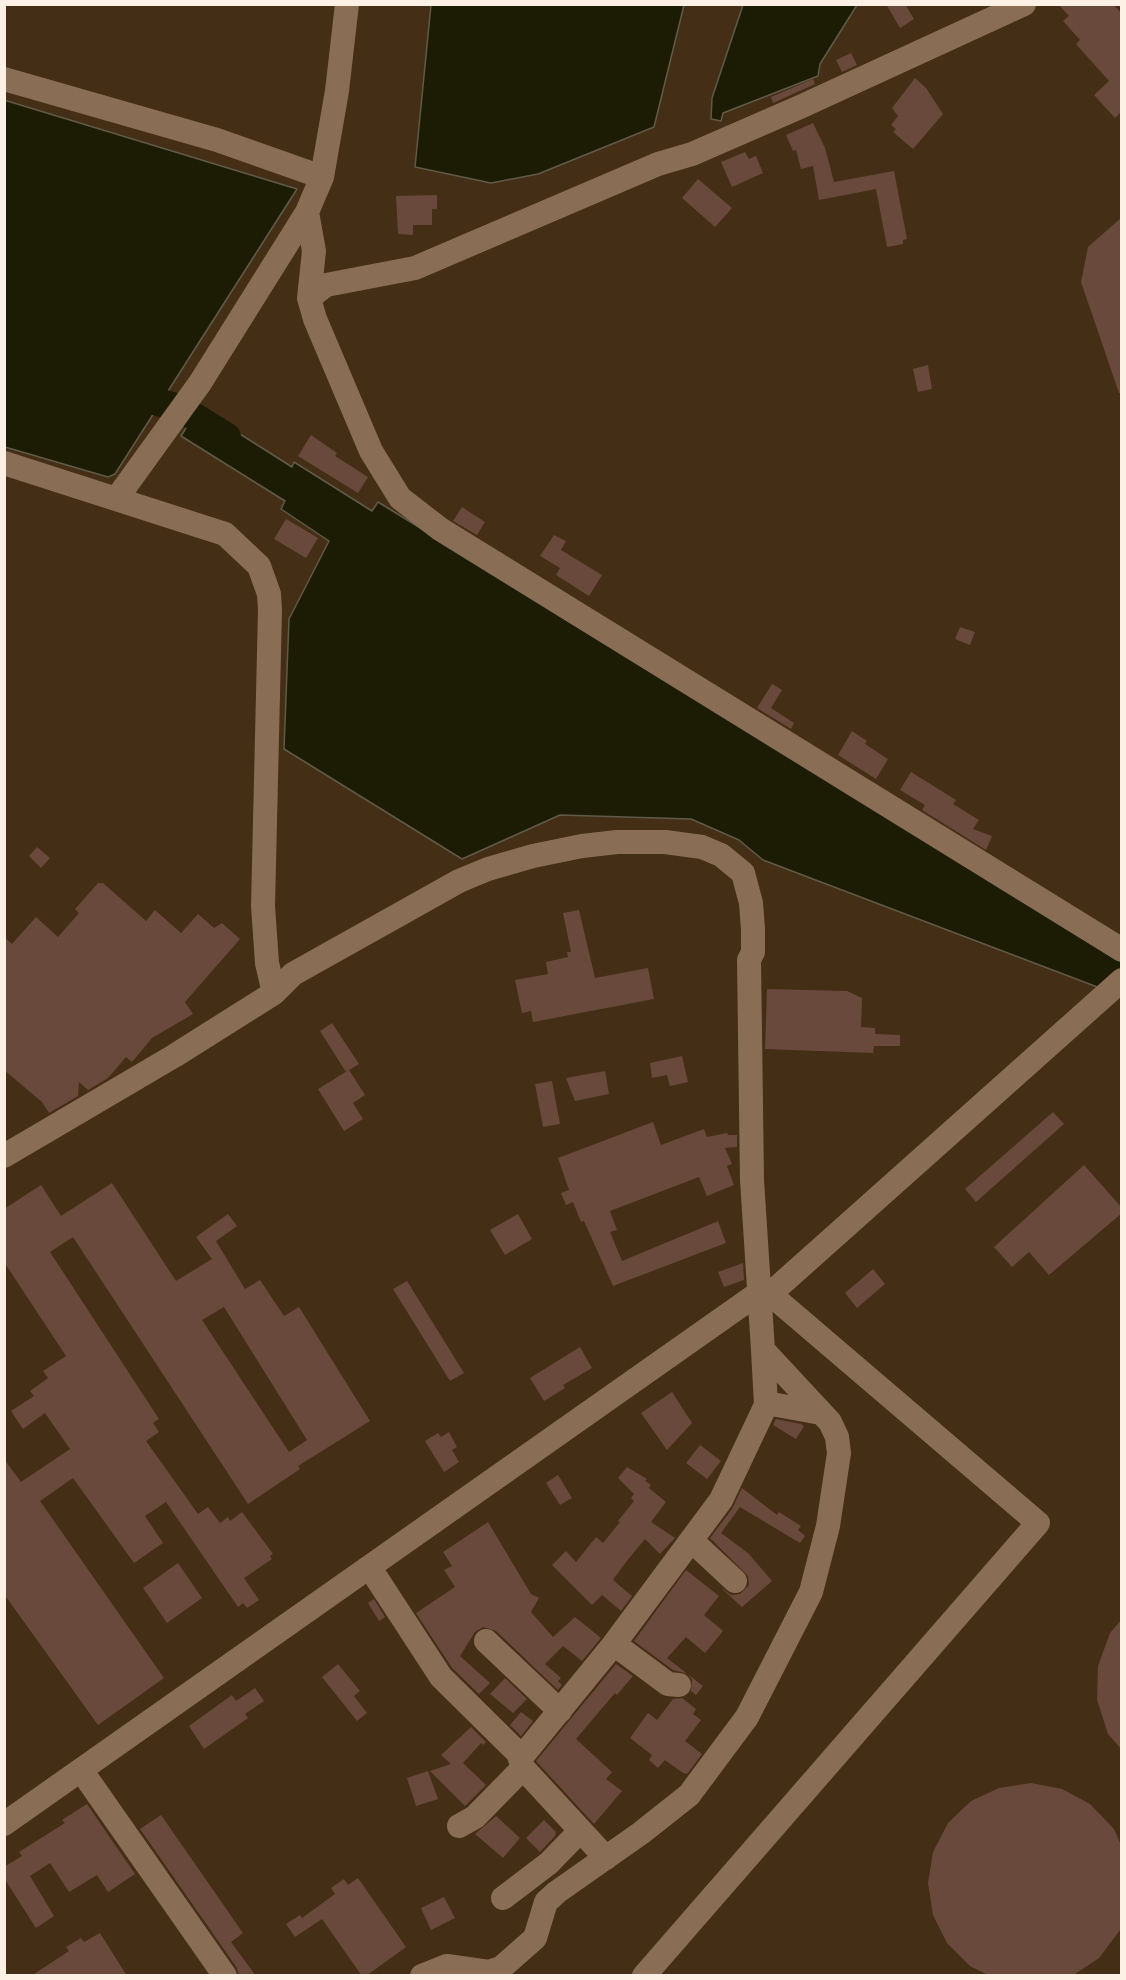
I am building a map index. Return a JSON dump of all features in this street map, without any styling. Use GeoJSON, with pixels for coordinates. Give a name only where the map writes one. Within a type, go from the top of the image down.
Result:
{"type":"FeatureCollection","features":[{"type":"Feature","properties":{"kind":"street"},"geometry":{"type":"LineString","coordinates":[[117,498],[200,383],[307,212],[322,177],[337,91],[347,4]]}},
{"type":"Feature","properties":{"kind":"street"},"geometry":{"type":"LineString","coordinates":[[309,298],[326,285],[415,268],[658,164],[692,154],[1024,4]]}},
{"type":"Feature","properties":{"kind":"street"},"geometry":{"type":"LineString","coordinates":[[4,79],[217,140],[322,177]]}},
{"type":"Feature","properties":{"kind":"street"},"geometry":{"type":"LineString","coordinates":[[307,212],[314,251],[309,298],[315,319],[371,451],[391,486],[413,509],[450,535],[1122,950]]}},
{"type":"Feature","properties":{"kind":"street"},"geometry":{"type":"LineString","coordinates":[[4,463],[225,534],[259,566],[268,594],[270,653],[263,906],[267,963],[274,993]]}},
{"type":"Feature","properties":{"kind":"street"},"geometry":{"type":"LineString","coordinates":[[4,1156],[174,1056],[274,993],[293,974],[459,881],[507,863],[582,846],[617,842],[702,847],[721,855],[743,873],[751,903],[753,941],[749,971],[752,1180],[765,1293],[766,1403],[722,1500],[614,1644],[560,1711],[523,1763],[475,1817],[459,1826]]}},
{"type":"Feature","properties":{"kind":"street"},"geometry":{"type":"LineString","coordinates":[[4,1824],[765,1293],[1122,980]]}},
{"type":"Feature","properties":{"kind":"street"},"geometry":{"type":"LineString","coordinates":[[644,1976],[1038,1523],[765,1293]]}},
{"type":"Feature","properties":{"kind":"street"},"geometry":{"type":"LineString","coordinates":[[422,1976],[447,1966],[489,1972],[501,1968],[535,1938],[546,1902],[694,1790],[747,1717],[811,1592],[838,1471],[837,1437],[830,1422],[764,1350]]}},
{"type":"Feature","properties":{"kind":"street"},"geometry":{"type":"LineString","coordinates":[[766,1403],[821,1413]]}},
{"type":"Feature","properties":{"kind":"street"},"geometry":{"type":"LineString","coordinates":[[692,1541],[735,1581]]}},
{"type":"Feature","properties":{"kind":"street"},"geometry":{"type":"LineString","coordinates":[[370,1568],[441,1677],[523,1763],[580,1831],[606,1858]]}},
{"type":"Feature","properties":{"kind":"street"},"geometry":{"type":"LineString","coordinates":[[486,1641],[560,1711]]}},
{"type":"Feature","properties":{"kind":"street"},"geometry":{"type":"LineString","coordinates":[[614,1644],[668,1684],[679,1685]]}},
{"type":"Feature","properties":{"kind":"street"},"geometry":{"type":"LineString","coordinates":[[81,1770],[225,1976]]}},
{"type":"Feature","properties":{"kind":"street"},"geometry":{"type":"LineString","coordinates":[[503,1898],[549,1863],[580,1831]]}},
{"type":"Feature","properties":{"kind":"shaded area"},"geometry":{"type":"Polygon","coordinates":[[[431,5],[684,5],[654,127],[538,174],[491,183],[415,167],[431,5]]]}},
{"type":"Feature","properties":{"kind":"shaded area"},"geometry":{"type":"Polygon","coordinates":[[[743,5],[857,5],[820,64],[818,76],[723,113],[721,121],[711,119],[712,98],[743,5]]]}},
{"type":"Feature","properties":{"kind":"shaded area"},"geometry":{"type":"Polygon","coordinates":[[[4,100],[297,189],[115,474],[108,477],[5,447],[4,100]]]}},
{"type":"Feature","properties":{"kind":"shaded area"},"geometry":{"type":"Polygon","coordinates":[[[199,408],[292,467],[294,462],[372,511],[378,502],[1121,958],[1121,996],[763,860],[739,840],[691,819],[560,815],[462,859],[284,749],[289,619],[329,541],[281,509],[285,501],[181,436],[199,408]]]}},
{"type":"Feature","properties":{"kind":"building"},"geometry":{"type":"Polygon","coordinates":[[[886,4],[905,4],[914,19],[900,28],[886,4]]]}},
{"type":"Feature","properties":{"kind":"building"},"geometry":{"type":"Polygon","coordinates":[[[1058,4],[1113,4],[1122,14],[1122,111],[1115,118],[1094,95],[1109,81],[1076,44],[1080,40],[1063,21],[1069,16],[1058,4]]]}},
{"type":"Feature","properties":{"kind":"building"},"geometry":{"type":"Polygon","coordinates":[[[851,53],[857,65],[842,72],[836,60],[851,53]]]}},
{"type":"Feature","properties":{"kind":"building"},"geometry":{"type":"Polygon","coordinates":[[[915,78],[926,88],[943,114],[913,149],[893,132],[896,129],[891,125],[898,116],[892,108],[915,78]]]}},
{"type":"Feature","properties":{"kind":"building"},"geometry":{"type":"Polygon","coordinates":[[[813,79],[815,84],[773,103],[771,97],[813,79]]]}},
{"type":"Feature","properties":{"kind":"building"},"geometry":{"type":"Polygon","coordinates":[[[813,123],[825,148],[834,182],[894,171],[907,239],[903,240],[903,244],[887,247],[876,189],[819,200],[813,166],[801,169],[796,150],[793,151],[786,135],[813,123]]]}},
{"type":"Feature","properties":{"kind":"building"},"geometry":{"type":"Polygon","coordinates":[[[745,152],[749,159],[756,156],[763,173],[732,187],[721,162],[745,152]]]}},
{"type":"Feature","properties":{"kind":"building"},"geometry":{"type":"Polygon","coordinates":[[[698,179],[732,208],[715,227],[682,198],[698,179]]]}},
{"type":"Feature","properties":{"kind":"building"},"geometry":{"type":"Polygon","coordinates":[[[437,195],[437,209],[432,209],[432,225],[413,225],[413,235],[398,234],[396,196],[437,195]]]}},
{"type":"Feature","properties":{"kind":"building"},"geometry":{"type":"Polygon","coordinates":[[[1122,217],[1122,393],[1119,393],[1081,282],[1088,247],[1122,217]]]}},
{"type":"Feature","properties":{"kind":"building"},"geometry":{"type":"Polygon","coordinates":[[[928,365],[932,389],[918,392],[913,369],[928,365]]]}},
{"type":"Feature","properties":{"kind":"building"},"geometry":{"type":"Polygon","coordinates":[[[311,435],[337,453],[335,456],[368,477],[358,493],[298,456],[311,435]]]}},
{"type":"Feature","properties":{"kind":"building"},"geometry":{"type":"Polygon","coordinates":[[[462,507],[485,522],[477,535],[453,521],[462,507]]]}},
{"type":"Feature","properties":{"kind":"building"},"geometry":{"type":"Polygon","coordinates":[[[286,519],[318,538],[306,558],[274,539],[286,519]]]}},
{"type":"Feature","properties":{"kind":"building"},"geometry":{"type":"Polygon","coordinates":[[[554,535],[566,541],[561,550],[602,575],[589,596],[556,575],[560,568],[540,556],[554,535]]]}},
{"type":"Feature","properties":{"kind":"building"},"geometry":{"type":"Polygon","coordinates":[[[960,627],[975,632],[970,645],[955,639],[960,627]]]}},
{"type":"Feature","properties":{"kind":"building"},"geometry":{"type":"Polygon","coordinates":[[[772,684],[782,690],[771,708],[794,723],[791,729],[757,708],[772,684]]]}},
{"type":"Feature","properties":{"kind":"building"},"geometry":{"type":"Polygon","coordinates":[[[852,731],[867,741],[865,744],[888,759],[876,779],[838,755],[852,731]]]}},
{"type":"Feature","properties":{"kind":"building"},"geometry":{"type":"Polygon","coordinates":[[[911,772],[956,800],[953,804],[979,820],[973,829],[992,836],[986,850],[922,810],[925,805],[900,790],[911,772]]]}},
{"type":"Feature","properties":{"kind":"building"},"geometry":{"type":"Polygon","coordinates":[[[37,847],[50,858],[41,868],[29,856],[37,847]]]}},
{"type":"Feature","properties":{"kind":"building"},"geometry":{"type":"Polygon","coordinates":[[[98,883],[103,883],[146,921],[155,910],[181,933],[198,914],[214,928],[222,923],[240,939],[185,1002],[193,1014],[152,1038],[132,1062],[126,1057],[108,1078],[88,1090],[79,1082],[78,1096],[49,1113],[42,1102],[4,1070],[4,937],[12,944],[36,917],[58,937],[79,913],[75,909],[98,883]]]}},
{"type":"Feature","properties":{"kind":"building"},"geometry":{"type":"Polygon","coordinates":[[[579,910],[595,978],[648,968],[654,999],[533,1022],[531,1011],[522,1013],[515,980],[548,974],[546,962],[568,957],[567,952],[571,952],[563,913],[579,910]]]}},
{"type":"Feature","properties":{"kind":"building"},"geometry":{"type":"Polygon","coordinates":[[[767,989],[847,991],[862,998],[861,1027],[875,1028],[875,1034],[900,1035],[900,1046],[874,1046],[873,1053],[765,1049],[767,989]]]}},
{"type":"Feature","properties":{"kind":"building"},"geometry":{"type":"Polygon","coordinates":[[[332,1023],[359,1064],[346,1072],[320,1031],[332,1023]]]}},
{"type":"Feature","properties":{"kind":"building"},"geometry":{"type":"Polygon","coordinates":[[[682,1056],[688,1082],[670,1086],[667,1075],[652,1078],[650,1063],[682,1056]]]}},
{"type":"Feature","properties":{"kind":"building"},"geometry":{"type":"Polygon","coordinates":[[[349,1070],[365,1095],[353,1103],[363,1119],[344,1131],[318,1089],[349,1070]]]}},
{"type":"Feature","properties":{"kind":"building"},"geometry":{"type":"Polygon","coordinates":[[[605,1071],[609,1094],[575,1101],[566,1078],[605,1071]]]}},
{"type":"Feature","properties":{"kind":"building"},"geometry":{"type":"Polygon","coordinates":[[[552,1081],[560,1124],[543,1127],[535,1084],[552,1081]]]}},
{"type":"Feature","properties":{"kind":"building"},"geometry":{"type":"Polygon","coordinates":[[[1053,1112],[1064,1124],[976,1202],[965,1189],[1053,1112]]]}},
{"type":"Feature","properties":{"kind":"building"},"geometry":{"type":"Polygon","coordinates":[[[653,1122],[661,1145],[704,1129],[707,1137],[727,1133],[737,1135],[737,1147],[725,1148],[732,1164],[727,1166],[734,1185],[707,1196],[699,1177],[610,1211],[617,1230],[610,1232],[622,1261],[718,1221],[726,1243],[613,1286],[573,1202],[566,1205],[561,1193],[569,1190],[558,1158],[653,1122]]]}},
{"type":"Feature","properties":{"kind":"building"},"geometry":{"type":"Polygon","coordinates":[[[1084,1165],[1122,1208],[1122,1213],[1049,1275],[1029,1252],[1012,1267],[994,1247],[1084,1165]]]}},
{"type":"Feature","properties":{"kind":"building"},"geometry":{"type":"Polygon","coordinates":[[[112,1183],[176,1281],[212,1259],[196,1237],[228,1214],[237,1226],[216,1241],[245,1289],[260,1280],[284,1316],[299,1307],[370,1421],[298,1466],[300,1469],[248,1504],[73,1237],[50,1252],[159,1419],[153,1423],[159,1432],[146,1441],[198,1514],[208,1507],[220,1523],[228,1517],[230,1521],[242,1512],[273,1554],[270,1556],[272,1559],[244,1578],[259,1600],[247,1608],[243,1603],[238,1607],[166,1502],[145,1516],[163,1543],[134,1563],[73,1478],[40,1501],[164,1678],[98,1725],[4,1594],[4,1459],[21,1482],[70,1449],[45,1413],[23,1429],[11,1411],[34,1396],[30,1391],[48,1378],[43,1371],[66,1356],[4,1262],[4,1209],[41,1185],[61,1216],[112,1183]],[[224,1307],[202,1320],[289,1452],[307,1440],[224,1307]]]}},
{"type":"Feature","properties":{"kind":"building"},"geometry":{"type":"Polygon","coordinates":[[[518,1214],[532,1239],[505,1255],[490,1230],[518,1214]]]}},
{"type":"Feature","properties":{"kind":"building"},"geometry":{"type":"Polygon","coordinates":[[[743,1263],[744,1280],[724,1287],[718,1272],[743,1263]]]}},
{"type":"Feature","properties":{"kind":"building"},"geometry":{"type":"Polygon","coordinates":[[[873,1269],[885,1284],[857,1308],[845,1293],[873,1269]]]}},
{"type":"Feature","properties":{"kind":"building"},"geometry":{"type":"Polygon","coordinates":[[[407,1281],[464,1373],[450,1381],[393,1289],[407,1281]]]}},
{"type":"Feature","properties":{"kind":"building"},"geometry":{"type":"Polygon","coordinates":[[[580,1347],[592,1368],[563,1385],[565,1388],[544,1401],[530,1378],[580,1347]]]}},
{"type":"Feature","properties":{"kind":"building"},"geometry":{"type":"Polygon","coordinates":[[[672,1392],[692,1423],[667,1450],[641,1413],[672,1392]]]}},
{"type":"Feature","properties":{"kind":"building"},"geometry":{"type":"Polygon","coordinates":[[[776,1419],[804,1426],[796,1439],[773,1425],[776,1419]]]}},
{"type":"Feature","properties":{"kind":"building"},"geometry":{"type":"Polygon","coordinates":[[[449,1432],[457,1447],[452,1450],[459,1462],[444,1472],[425,1441],[438,1433],[441,1437],[449,1432]]]}},
{"type":"Feature","properties":{"kind":"building"},"geometry":{"type":"Polygon","coordinates":[[[700,1445],[721,1461],[707,1479],[686,1463],[700,1445]]]}},
{"type":"Feature","properties":{"kind":"building"},"geometry":{"type":"Polygon","coordinates":[[[627,1467],[647,1479],[645,1481],[651,1485],[649,1488],[666,1502],[651,1522],[675,1538],[660,1554],[645,1539],[626,1562],[613,1580],[632,1596],[621,1611],[602,1595],[592,1605],[552,1565],[566,1551],[576,1562],[596,1537],[603,1543],[620,1522],[618,1521],[634,1501],[631,1498],[634,1494],[618,1478],[627,1467]]]}},
{"type":"Feature","properties":{"kind":"building"},"geometry":{"type":"Polygon","coordinates":[[[558,1475],[572,1498],[560,1505],[546,1483],[558,1475]]]}},
{"type":"Feature","properties":{"kind":"building"},"geometry":{"type":"Polygon","coordinates":[[[742,1488],[777,1515],[779,1512],[801,1526],[798,1530],[805,1536],[800,1543],[740,1507],[721,1533],[748,1553],[772,1581],[742,1607],[720,1587],[731,1595],[740,1594],[749,1585],[748,1576],[710,1538],[732,1509],[742,1488]]]}},
{"type":"Feature","properties":{"kind":"building"},"geometry":{"type":"Polygon","coordinates":[[[488,1522],[531,1594],[539,1598],[531,1612],[553,1637],[575,1617],[601,1638],[582,1661],[563,1646],[545,1664],[561,1678],[558,1681],[562,1685],[558,1690],[496,1631],[483,1627],[475,1632],[460,1656],[490,1683],[479,1694],[452,1668],[416,1613],[455,1587],[444,1570],[452,1566],[443,1552],[488,1522]]]}},
{"type":"Feature","properties":{"kind":"building"},"geometry":{"type":"Polygon","coordinates":[[[178,1563],[202,1598],[167,1623],[143,1588],[178,1563]]]}},
{"type":"Feature","properties":{"kind":"building"},"geometry":{"type":"Polygon","coordinates":[[[686,1570],[719,1596],[704,1615],[723,1631],[705,1653],[686,1637],[667,1658],[687,1674],[673,1670],[634,1641],[686,1570]]]}},
{"type":"Feature","properties":{"kind":"building"},"geometry":{"type":"Polygon","coordinates":[[[374,1599],[385,1617],[379,1621],[368,1603],[374,1599]]]}},
{"type":"Feature","properties":{"kind":"building"},"geometry":{"type":"Polygon","coordinates":[[[1122,1619],[1122,1750],[1108,1734],[1097,1700],[1098,1666],[1110,1633],[1122,1619]]]}},
{"type":"Feature","properties":{"kind":"building"},"geometry":{"type":"Polygon","coordinates":[[[338,1664],[360,1691],[354,1696],[367,1713],[357,1721],[322,1677],[338,1664]]]}},
{"type":"Feature","properties":{"kind":"building"},"geometry":{"type":"Polygon","coordinates":[[[616,1664],[633,1676],[617,1695],[615,1693],[576,1739],[612,1772],[606,1779],[622,1791],[594,1824],[536,1761],[616,1664]]]}},
{"type":"Feature","properties":{"kind":"building"},"geometry":{"type":"Polygon","coordinates":[[[688,1675],[703,1686],[696,1695],[691,1691],[692,1680],[688,1675]]]}},
{"type":"Feature","properties":{"kind":"building"},"geometry":{"type":"Polygon","coordinates":[[[505,1678],[527,1699],[513,1713],[490,1694],[505,1678]]]}},
{"type":"Feature","properties":{"kind":"building"},"geometry":{"type":"Polygon","coordinates":[[[255,1688],[264,1701],[245,1714],[248,1718],[204,1749],[189,1726],[232,1695],[236,1701],[255,1688]]]}},
{"type":"Feature","properties":{"kind":"building"},"geometry":{"type":"Polygon","coordinates":[[[682,1698],[696,1709],[693,1714],[701,1720],[685,1741],[702,1754],[687,1774],[665,1760],[658,1768],[649,1760],[652,1755],[630,1738],[648,1713],[657,1720],[673,1699],[682,1698]]]}},
{"type":"Feature","properties":{"kind":"building"},"geometry":{"type":"Polygon","coordinates":[[[521,1712],[533,1721],[521,1736],[510,1725],[521,1712]]]}},
{"type":"Feature","properties":{"kind":"building"},"geometry":{"type":"Polygon","coordinates":[[[471,1727],[486,1742],[483,1745],[481,1743],[463,1763],[486,1785],[465,1806],[430,1771],[451,1764],[441,1755],[471,1727]]]}},
{"type":"Feature","properties":{"kind":"building"},"geometry":{"type":"Polygon","coordinates":[[[428,1771],[438,1799],[416,1806],[407,1778],[428,1771]]]}},
{"type":"Feature","properties":{"kind":"building"},"geometry":{"type":"Polygon","coordinates":[[[1031,1783],[1062,1789],[1090,1804],[1114,1829],[1122,1847],[1120,1930],[1099,1958],[1072,1976],[990,1976],[970,1966],[947,1943],[933,1915],[928,1883],[933,1852],[948,1823],[971,1801],[999,1788],[1031,1783]]]}},
{"type":"Feature","properties":{"kind":"building"},"geometry":{"type":"Polygon","coordinates":[[[87,1804],[135,1874],[108,1892],[97,1875],[69,1892],[50,1863],[30,1876],[54,1916],[36,1928],[4,1878],[4,1867],[22,1856],[19,1852],[65,1823],[62,1820],[87,1804]]]}},
{"type":"Feature","properties":{"kind":"building"},"geometry":{"type":"Polygon","coordinates":[[[161,1815],[243,1933],[231,1942],[256,1976],[239,1976],[237,1968],[140,1829],[161,1815]]]}},
{"type":"Feature","properties":{"kind":"building"},"geometry":{"type":"Polygon","coordinates":[[[496,1816],[520,1838],[503,1858],[475,1834],[496,1816]]]}},
{"type":"Feature","properties":{"kind":"building"},"geometry":{"type":"Polygon","coordinates":[[[544,1820],[556,1832],[540,1852],[526,1838],[544,1820]]]}},
{"type":"Feature","properties":{"kind":"building"},"geometry":{"type":"Polygon","coordinates":[[[358,1878],[406,1947],[366,1976],[362,1976],[322,1919],[295,1937],[286,1924],[300,1915],[302,1918],[335,1894],[331,1888],[344,1879],[348,1885],[358,1878]]]}},
{"type":"Feature","properties":{"kind":"building"},"geometry":{"type":"Polygon","coordinates":[[[444,1897],[455,1918],[431,1930],[421,1908],[444,1897]]]}},
{"type":"Feature","properties":{"kind":"building"},"geometry":{"type":"Polygon","coordinates":[[[100,1933],[127,1976],[31,1976],[69,1951],[66,1947],[81,1938],[84,1942],[100,1933]]]}},
{"type":"Feature","properties":{"kind":"waterway"},"geometry":{"type":"LineString","coordinates":[[124,392],[182,409],[227,437]]}}]}
